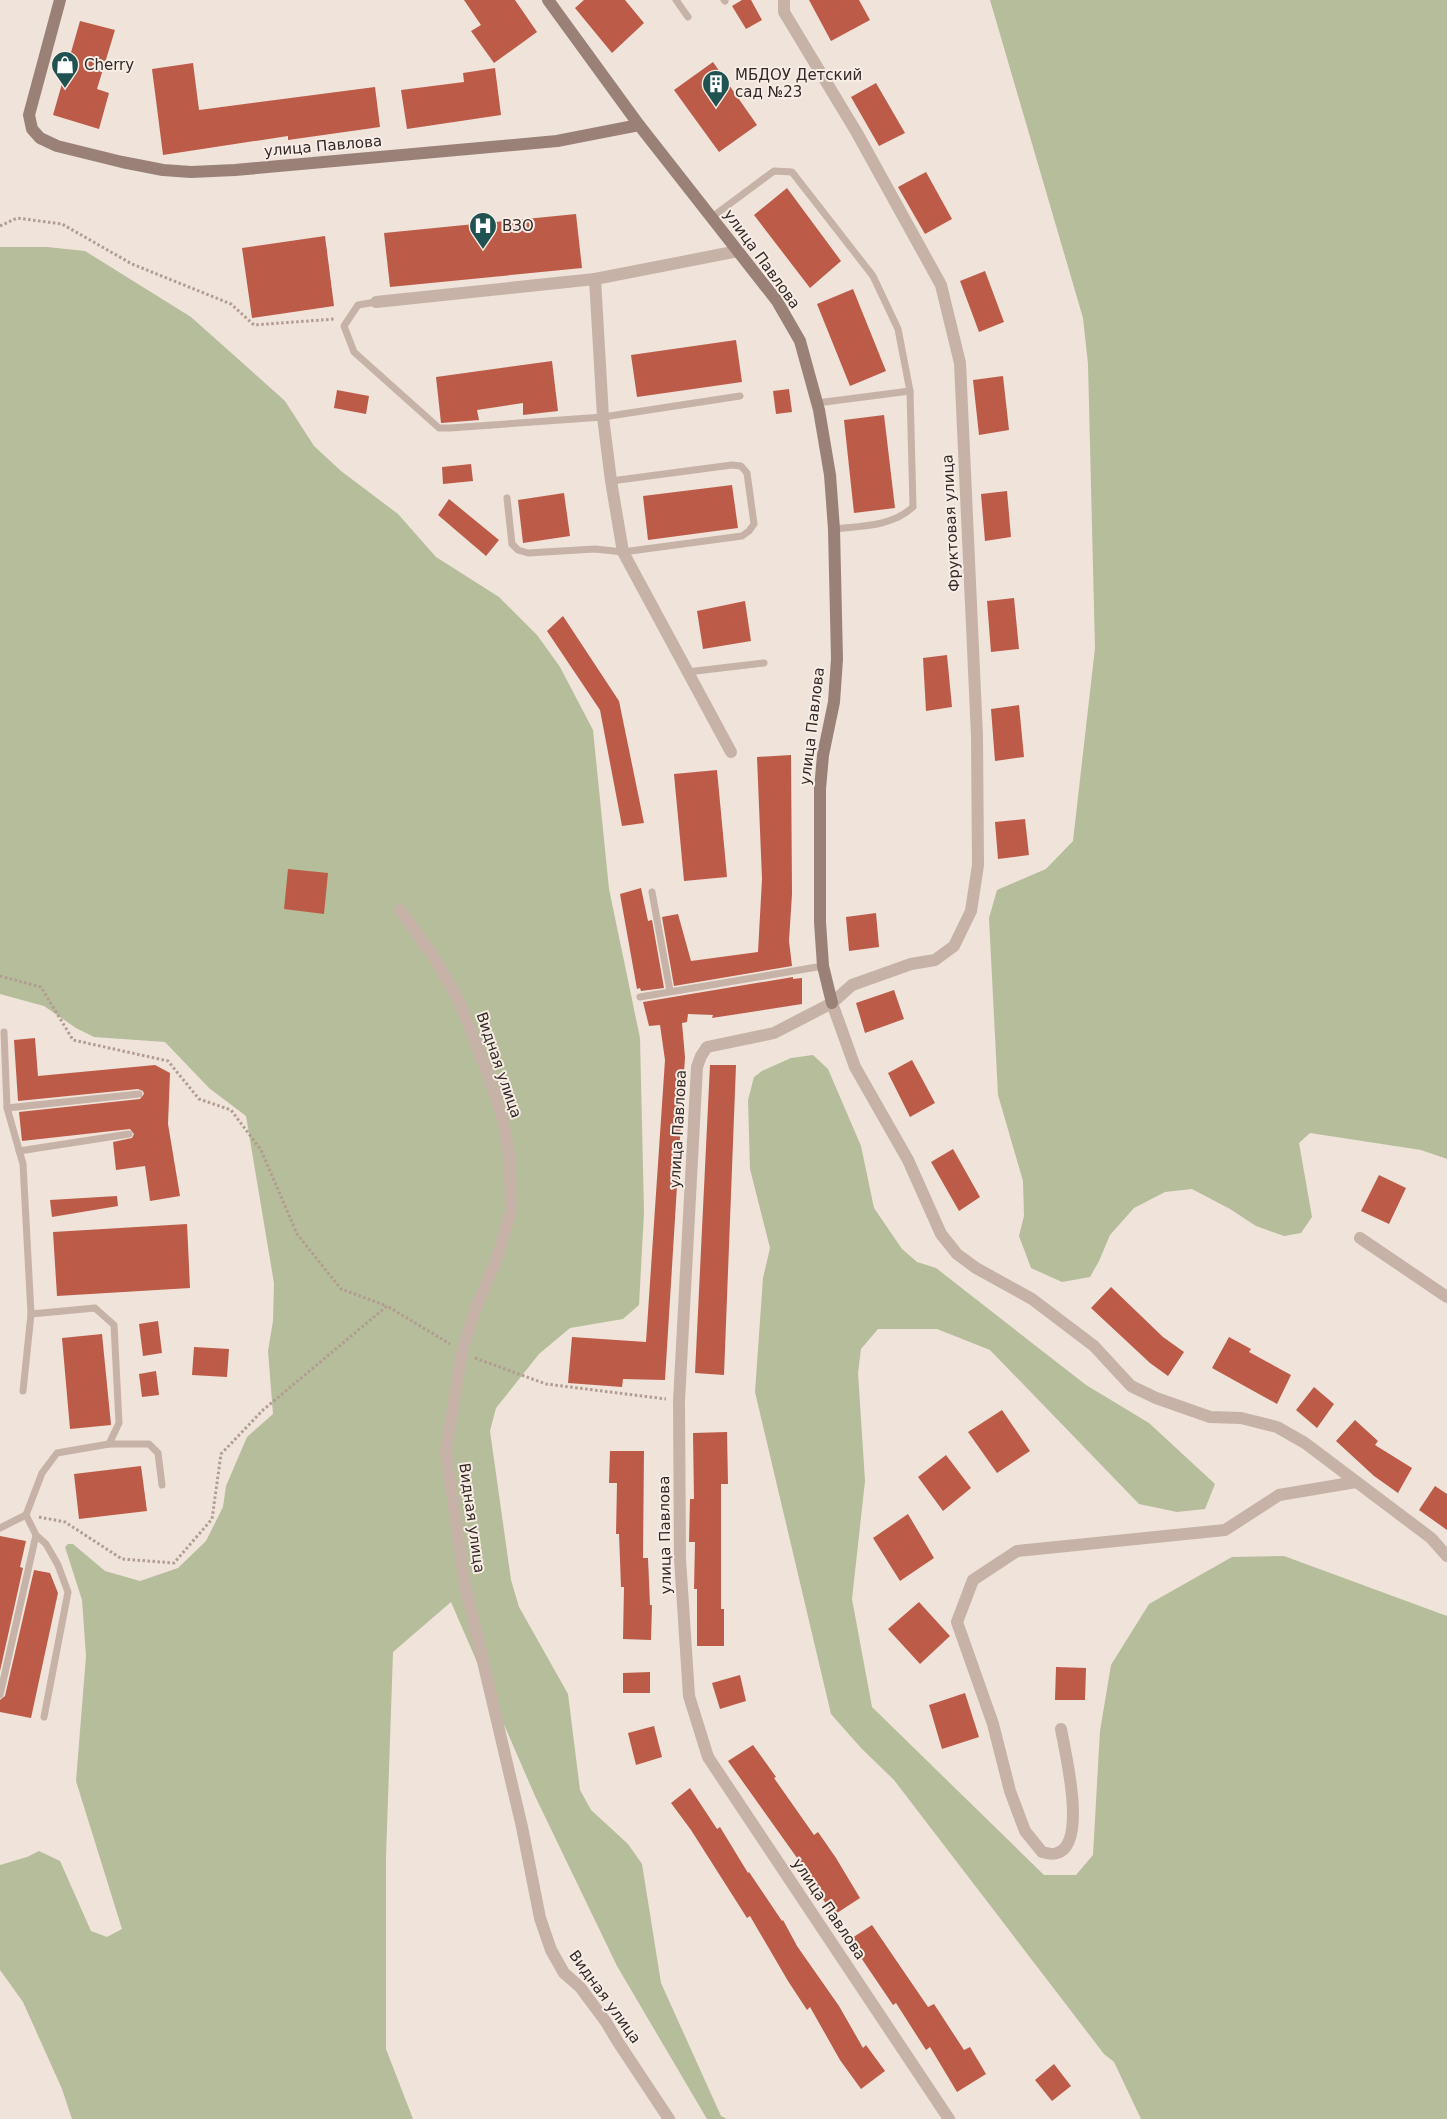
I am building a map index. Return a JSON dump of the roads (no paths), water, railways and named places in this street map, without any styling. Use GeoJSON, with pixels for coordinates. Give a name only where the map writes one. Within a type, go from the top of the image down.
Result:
{"type":"FeatureCollection","features":[{"type":"Feature","properties":{"kind":"street","name":"улица Павлова"},"geometry":{"type":"LineString","coordinates":[[60,0],[28,114],[32,130],[40,138],[57,146],[122,162],[164,170],[191,172],[293,166],[557,142],[639,125]]}},
{"type":"Feature","properties":{"kind":"street","name":"улица Павлова"},"geometry":{"type":"LineString","coordinates":[[548,0],[639,125],[777,301],[800,341],[817,403],[830,475],[834,529],[837,660],[834,702],[823,755],[820,789],[820,922],[823,966],[832,1002],[774,1033],[707,1048],[701,1056],[697,1067],[679,1401],[680,1559],[689,1696],[708,1757],[949,2119]]}},
{"type":"Feature","properties":{"kind":"street","name":"Фруктовая улица"},"geometry":{"type":"LineString","coordinates":[[784,0],[784,12],[857,133],[941,286],[960,363],[977,736],[978,865],[971,910],[954,946],[935,960],[911,964],[852,985],[832,1002]]}},
{"type":"Feature","properties":{"kind":"street"},"geometry":{"type":"LineString","coordinates":[[376,302],[595,279],[738,251]]}},
{"type":"Feature","properties":{"kind":"street"},"geometry":{"type":"LineString","coordinates":[[595,279],[603,417],[610,481],[623,552],[731,752]]}},
{"type":"Feature","properties":{"kind":"street","name":"Видная улица"},"geometry":{"type":"LineString","coordinates":[[400,910],[435,959],[459,1001],[503,1120],[510,1161],[511,1211],[497,1258],[476,1308],[462,1351],[446,1452],[465,1586],[522,1826],[540,1918],[551,1950],[564,1973],[580,1987],[606,2022],[669,2119]]}},
{"type":"Feature","properties":{"kind":"street"},"geometry":{"type":"LineString","coordinates":[[832,1002],[855,1067],[908,1160],[941,1234],[957,1254],[976,1268],[1032,1299],[1094,1346],[1131,1386],[1156,1398],[1210,1417],[1241,1418],[1277,1427],[1305,1443],[1431,1538],[1447,1556]]}},
{"type":"Feature","properties":{"kind":"street"},"geometry":{"type":"LineString","coordinates":[[1360,1238],[1447,1297]]}},
{"type":"Feature","properties":{"kind":"street"},"geometry":{"type":"LineString","coordinates":[[1061,1729],[1073,1808],[1072,1836],[1066,1848],[1057,1854],[1042,1852],[1025,1831],[1010,1791],[992,1724],[957,1622],[973,1580],[1017,1551],[1225,1530],[1279,1495],[1356,1482]]}},
{"type":"Feature","properties":{"kind":"lane"},"geometry":{"type":"LineString","coordinates":[[676,0],[688,17]]}},
{"type":"Feature","properties":{"kind":"lane"},"geometry":{"type":"LineString","coordinates":[[712,217],[774,171],[792,172],[873,276],[898,329],[910,390],[914,507],[892,522],[834,529]]}},
{"type":"Feature","properties":{"kind":"lane"},"geometry":{"type":"LineString","coordinates":[[376,302],[358,305],[344,326],[354,352],[438,428],[603,417],[740,396]]}},
{"type":"Feature","properties":{"kind":"lane"},"geometry":{"type":"LineString","coordinates":[[817,403],[910,390]]}},
{"type":"Feature","properties":{"kind":"lane"},"geometry":{"type":"LineString","coordinates":[[507,498],[512,544],[518,550],[528,553],[595,549],[623,552],[742,536],[750,531],[754,524],[746,473],[741,466],[732,465],[610,481]]}},
{"type":"Feature","properties":{"kind":"lane"},"geometry":{"type":"LineString","coordinates":[[687,672],[764,663]]}},
{"type":"Feature","properties":{"kind":"lane"},"geometry":{"type":"LineString","coordinates":[[652,892],[670,991]]}},
{"type":"Feature","properties":{"kind":"lane"},"geometry":{"type":"LineString","coordinates":[[640,997],[823,966]]}},
{"type":"Feature","properties":{"kind":"lane"},"geometry":{"type":"LineString","coordinates":[[4,1032],[7,1108],[23,1164],[31,1314],[23,1391]]}},
{"type":"Feature","properties":{"kind":"lane"},"geometry":{"type":"LineString","coordinates":[[7,1108],[139,1094]]}},
{"type":"Feature","properties":{"kind":"lane"},"geometry":{"type":"LineString","coordinates":[[19,1151],[130,1134]]}},
{"type":"Feature","properties":{"kind":"lane"},"geometry":{"type":"LineString","coordinates":[[31,1314],[95,1308],[114,1325],[119,1423],[109,1444]]}},
{"type":"Feature","properties":{"kind":"lane"},"geometry":{"type":"LineString","coordinates":[[0,1528],[26,1515],[42,1473],[56,1453],[109,1444],[149,1444],[158,1453],[162,1485]]}},
{"type":"Feature","properties":{"kind":"lane"},"geometry":{"type":"LineString","coordinates":[[26,1515],[36,1536],[46,1544],[58,1565],[68,1592],[44,1717]]}},
{"type":"Feature","properties":{"kind":"lane"},"geometry":{"type":"LineString","coordinates":[[0,1695],[36,1536]]}},
{"type":"Feature","properties":{"kind":"place","name":"Cherry"},"geometry":{"type":"Point","coordinates":[65,89]}},
{"type":"Feature","properties":{"kind":"place","name":"МБДОУ Детский сад №23"},"geometry":{"type":"Point","coordinates":[716,108]}},
{"type":"Feature","properties":{"kind":"place","name":"ВЗО"},"geometry":{"type":"Point","coordinates":[483,250]}}]}
